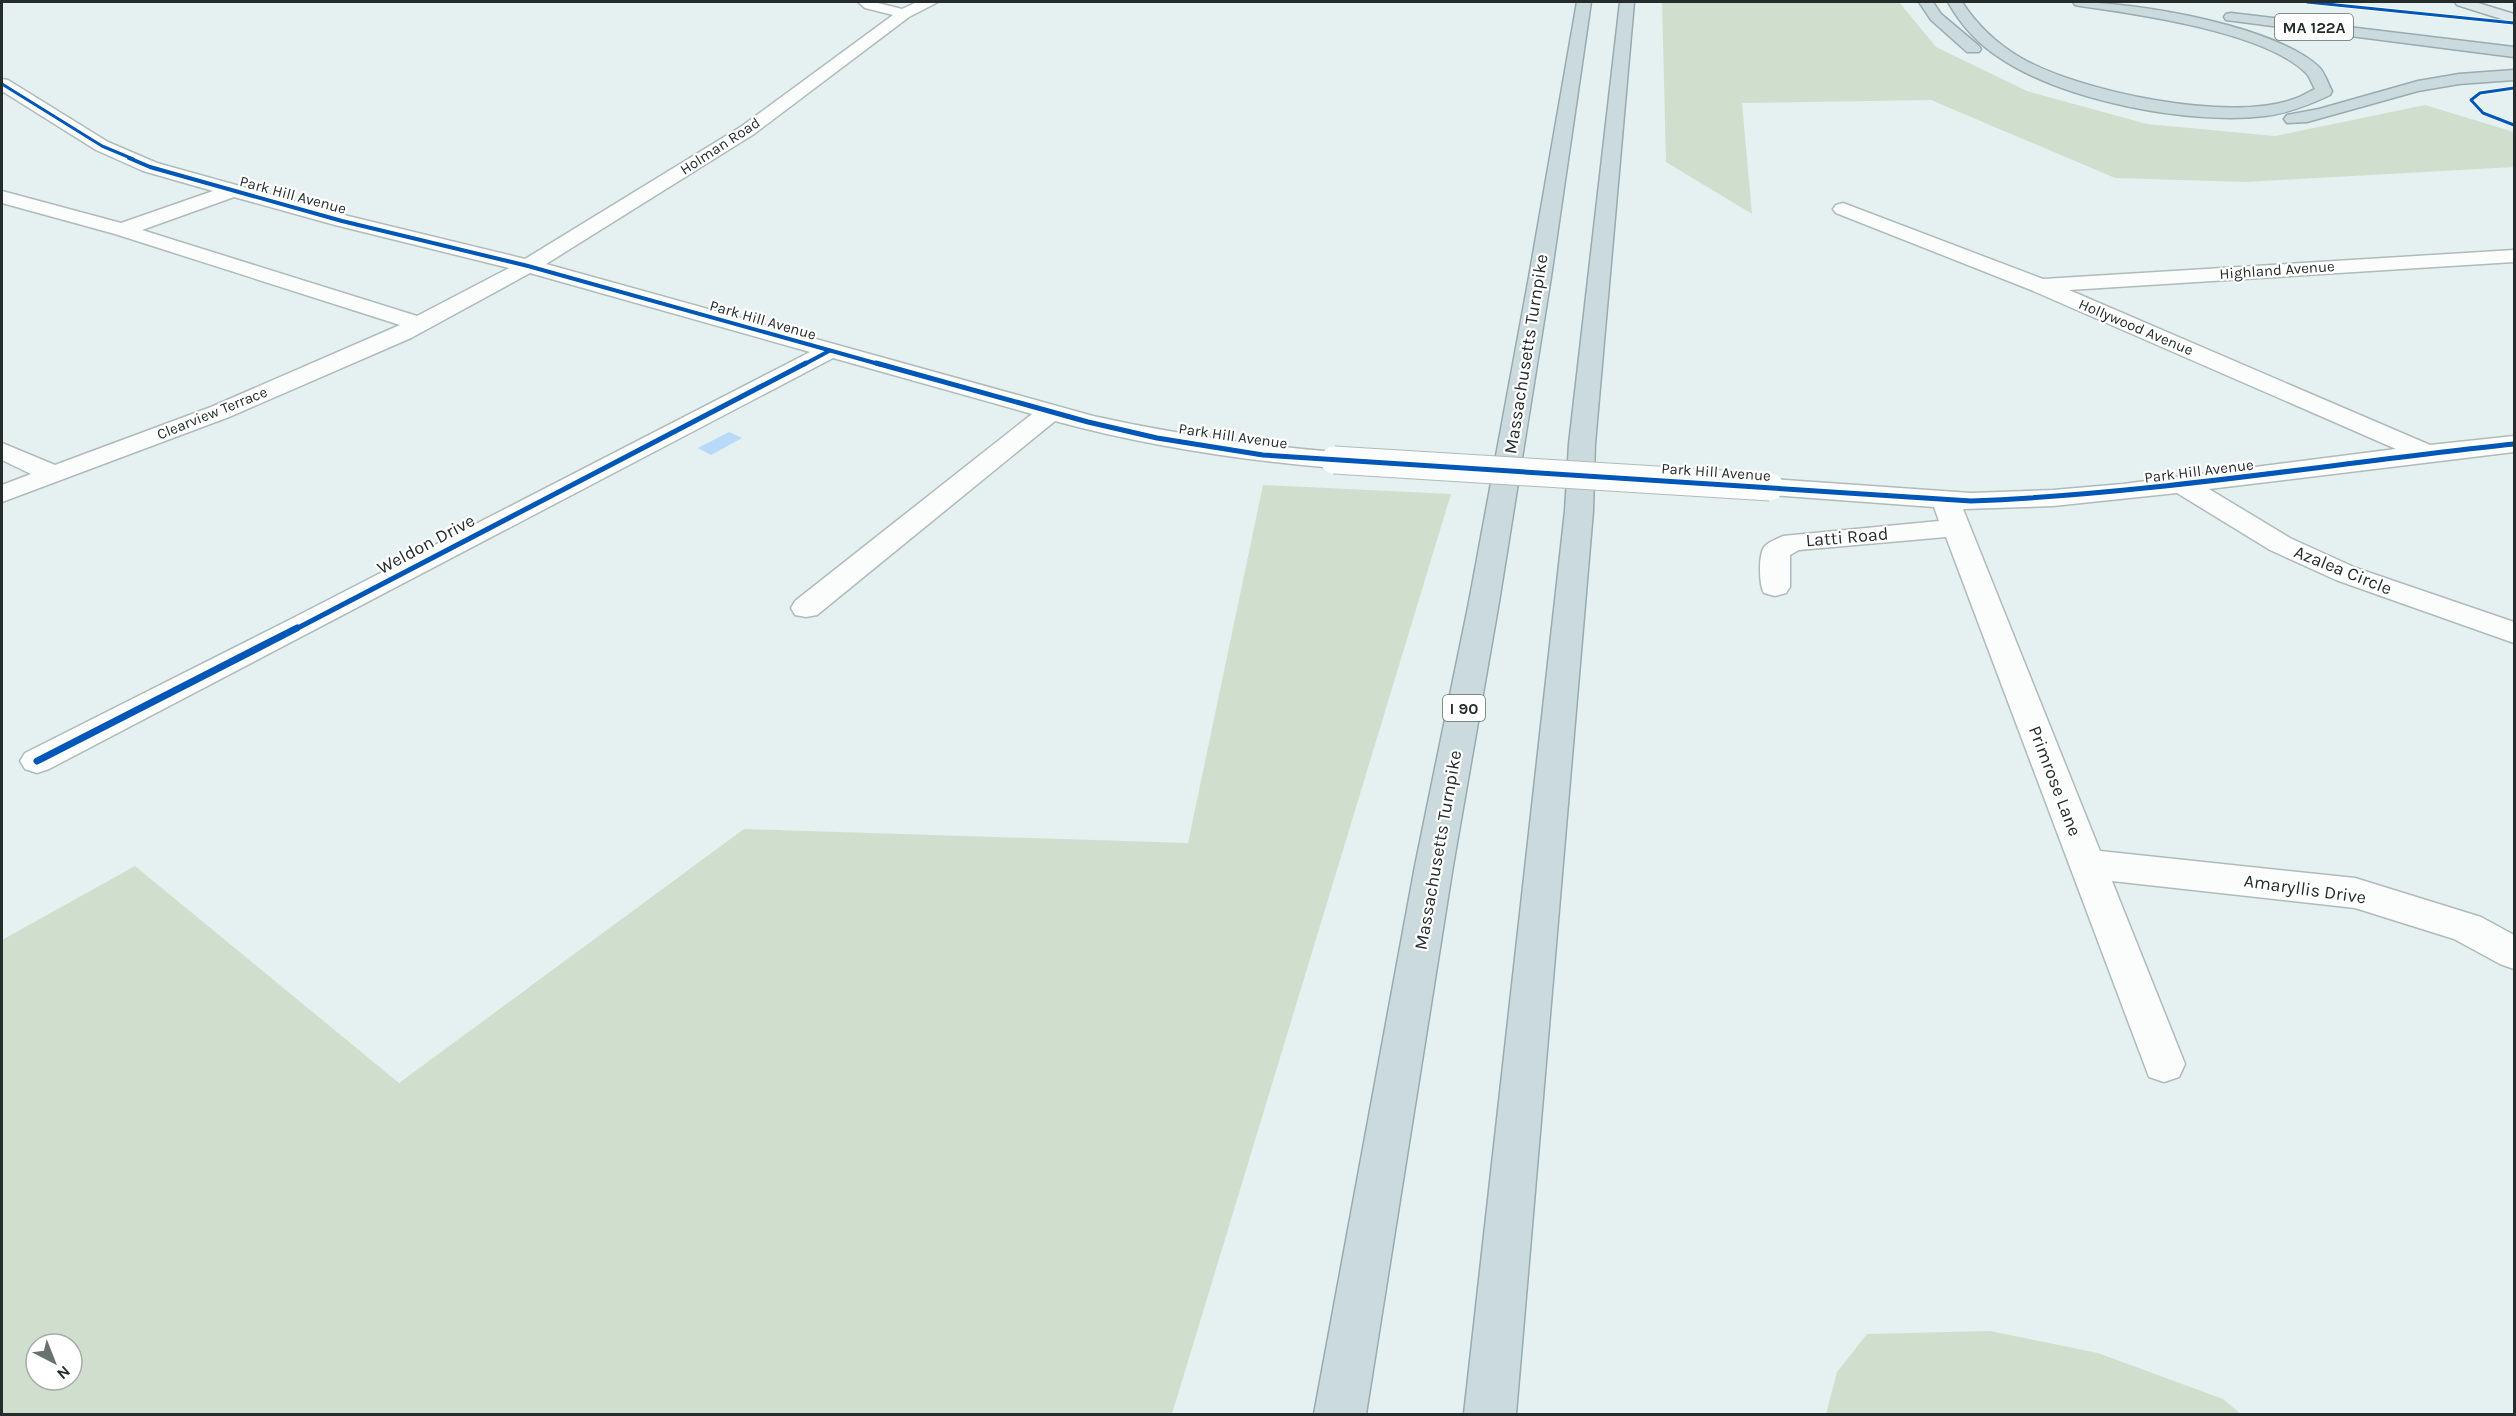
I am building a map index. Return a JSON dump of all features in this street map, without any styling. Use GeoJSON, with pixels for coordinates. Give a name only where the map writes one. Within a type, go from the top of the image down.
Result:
{"type":"FeatureCollection","features":[{"type":"Feature","properties":{"kind":"highway","name":"Massachusetts Turnpike"},"geometry":{"type":"LineString","coordinates":[[1340,1414],[1434,866],[1484,602],[1584,2]]}},
{"type":"Feature","properties":{"kind":"highway"},"geometry":{"type":"LineString","coordinates":[[1490,1414],[1627,2]]}},
{"type":"Feature","properties":{"kind":"highway"},"geometry":{"type":"LineString","coordinates":[[1926,2],[1936,17],[1951,32],[1971,48],[2018,76],[2078,97],[2159,115],[2245,122],[2275,121],[2339,111],[2405,89],[2450,81],[2514,75]]}},
{"type":"Feature","properties":{"kind":"highway"},"geometry":{"type":"LineString","coordinates":[[1955,2],[1985,38],[2009,56],[2041,74],[2092,92],[2142,103],[2232,111],[2286,108],[2311,101],[2324,91],[2323,81],[2303,62],[2256,39],[2186,20],[2080,2]]}},
{"type":"Feature","properties":{"kind":"highway","name":"MA 122A"},"geometry":{"type":"LineString","coordinates":[[2113,2],[2514,52]]}},
{"type":"Feature","properties":{"kind":"highway"},"geometry":{"type":"LineString","coordinates":[[2156,2],[2191,6]]}},
{"type":"Feature","properties":{"kind":"highway"},"geometry":{"type":"LineString","coordinates":[[2229,2],[2514,44]]}},
{"type":"Feature","properties":{"kind":"highway","name":"MA 122A"},"geometry":{"type":"LineString","coordinates":[[2215,9],[2514,44]]}},
{"type":"Feature","properties":{"kind":"main road"},"geometry":{"type":"LineString","coordinates":[[2462,2],[2514,19]]}},
{"type":"Feature","properties":{"kind":"main road"},"geometry":{"type":"LineString","coordinates":[[2486,2],[2514,11]]}},
{"type":"Feature","properties":{"kind":"street"},"geometry":{"type":"LineString","coordinates":[[865,2],[904,14]]}},
{"type":"Feature","properties":{"kind":"street","name":"Holman Road"},"geometry":{"type":"LineString","coordinates":[[528,266],[747,130],[914,7],[931,2]]}},
{"type":"Feature","properties":{"kind":"street","name":"Park Hill Avenue"},"geometry":{"type":"LineString","coordinates":[[2,84],[102,146],[150,167],[231,191],[342,221],[528,266],[1050,412],[1157,438],[1263,455],[1770,488],[1951,514],[1971,501],[2053,498],[2183,485],[2514,444]]}},
{"type":"Feature","properties":{"kind":"street"},"geometry":{"type":"LineString","coordinates":[[122,230],[231,191]]}},
{"type":"Feature","properties":{"kind":"street"},"geometry":{"type":"LineString","coordinates":[[2,197],[122,230],[419,324]]}},
{"type":"Feature","properties":{"kind":"street","name":"Hollywood Avenue"},"geometry":{"type":"LineString","coordinates":[[1843,209],[2039,285],[2427,453]]}},
{"type":"Feature","properties":{"kind":"street","name":"Highland Avenue"},"geometry":{"type":"LineString","coordinates":[[2039,285],[2514,256]]}},
{"type":"Feature","properties":{"kind":"street","name":"Clearview Terrace"},"geometry":{"type":"LineString","coordinates":[[2,494],[220,412],[419,324],[528,266]]}},
{"type":"Feature","properties":{"kind":"street","name":"Weldon Drive"},"geometry":{"type":"LineString","coordinates":[[37,761],[306,624],[829,351]]}},
{"type":"Feature","properties":{"kind":"street"},"geometry":{"type":"LineString","coordinates":[[806,608],[1050,412]]}},
{"type":"Feature","properties":{"kind":"street"},"geometry":{"type":"LineString","coordinates":[[2,451],[54,474]]}},
{"type":"Feature","properties":{"kind":"street","name":"Azalea Circle"},"geometry":{"type":"LineString","coordinates":[[2183,485],[2280,544],[2336,570],[2514,633]]}},
{"type":"Feature","properties":{"kind":"street","name":"Latti Road"},"geometry":{"type":"LineString","coordinates":[[1775,587],[1776,551],[1793,542],[1951,514]]}},
{"type":"Feature","properties":{"kind":"street","name":"Primrose Lane"},"geometry":{"type":"LineString","coordinates":[[1951,514],[2164,1064]]}},
{"type":"Feature","properties":{"kind":"street","name":"Amaryllis Drive"},"geometry":{"type":"LineString","coordinates":[[2087,864],[2355,893],[2467,928],[2514,953]]}},
{"type":"Feature","properties":{"kind":"green space"},"geometry":{"type":"Polygon","coordinates":[[[1662,2],[1899,2],[1936,47],[2027,91],[2147,124],[2275,136],[2425,105],[2514,132],[2514,167],[2245,182],[2115,178],[1931,100],[1742,103],[1752,214],[1666,162],[1662,2]]]}},
{"type":"Feature","properties":{"kind":"green space"},"geometry":{"type":"Polygon","coordinates":[[[1263,485],[1451,494],[1172,1414],[2,1414],[2,940],[135,866],[399,1083],[744,829],[1188,843],[1263,485]]]}},
{"type":"Feature","properties":{"kind":"green space"},"geometry":{"type":"Polygon","coordinates":[[[1990,1331],[2098,1353],[2223,1399],[2241,1414],[1826,1414],[1837,1372],[1867,1334],[1990,1331]]]}},
{"type":"Feature","properties":{"kind":"water"},"geometry":{"type":"Polygon","coordinates":[[[729,432],[742,438],[711,455],[698,448],[729,432]]]}},
{"type":"Feature","properties":{"kind":"cycle path"},"geometry":{"type":"LineString","coordinates":[[2307,2],[2514,23]]}},
{"type":"Feature","properties":{"kind":"cycle path"},"geometry":{"type":"LineString","coordinates":[[2,84],[102,146],[150,167],[342,221],[528,266],[1088,422],[1157,438],[1263,455],[1971,501],[2053,498],[2123,492],[2514,444]]}},
{"type":"Feature","properties":{"kind":"cycle path"},"geometry":{"type":"LineString","coordinates":[[2514,88],[2480,93],[2471,100],[2483,113],[2514,125]]}},
{"type":"Feature","properties":{"kind":"cycle path"},"geometry":{"type":"LineString","coordinates":[[37,761],[306,624],[829,351]]}}]}
